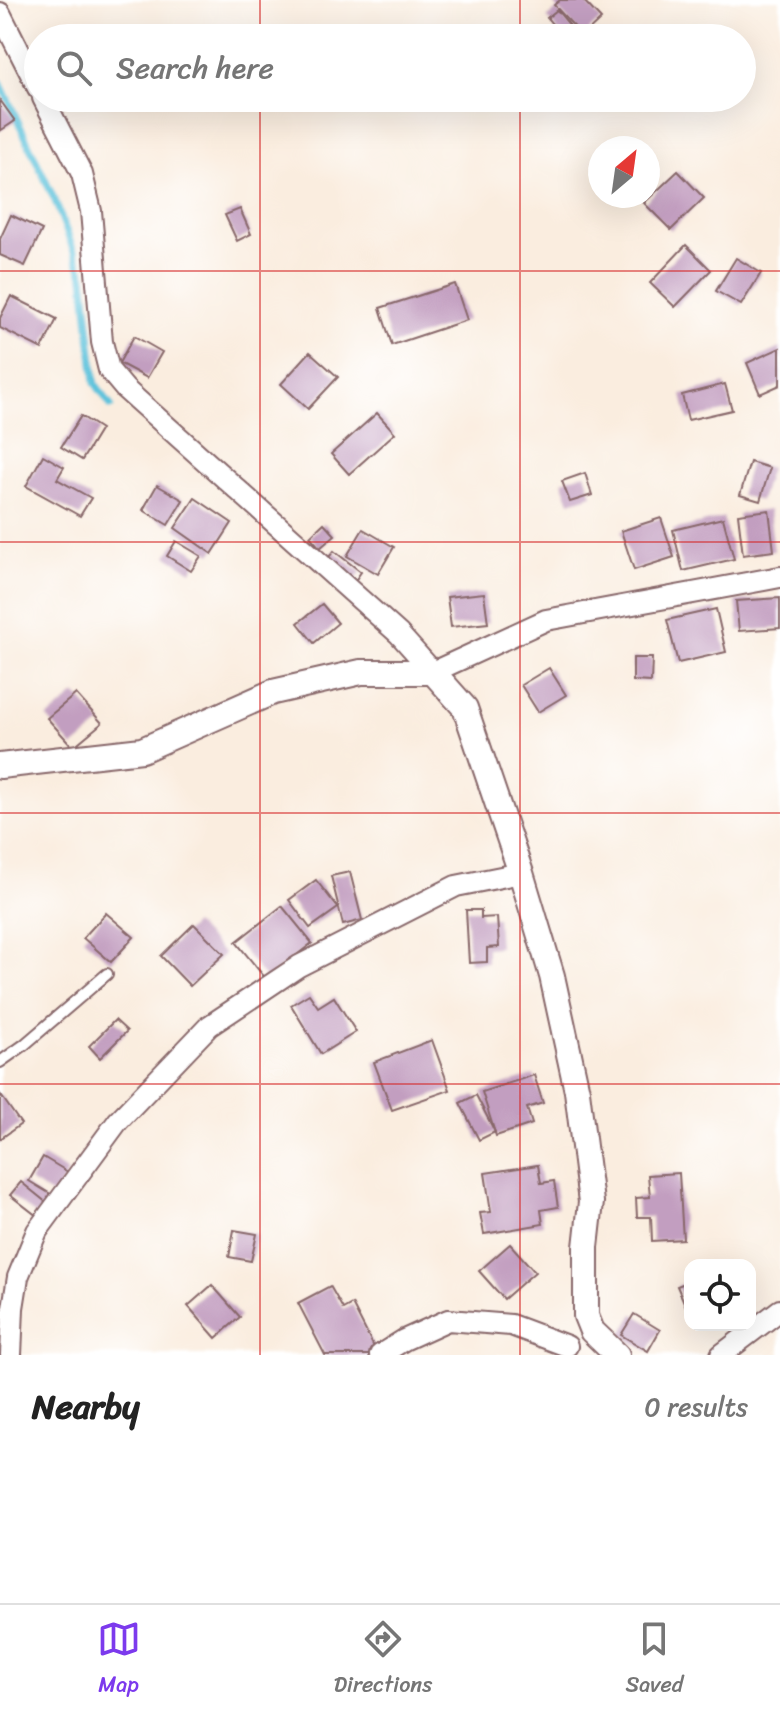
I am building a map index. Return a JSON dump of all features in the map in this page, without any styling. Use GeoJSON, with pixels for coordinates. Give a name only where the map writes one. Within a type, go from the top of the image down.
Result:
{"type":"FeatureCollection","features":[{"type":"Feature","properties":{"kind":"street"},"geometry":{"type":"LineString","coordinates":[[0,13],[24,60]]}},
{"type":"Feature","properties":{"kind":"street"},"geometry":{"type":"LineString","coordinates":[[50,112],[82,174],[91,211],[102,342],[109,370],[125,389],[399,634],[465,708],[552,976],[577,1091],[591,1202],[586,1247],[586,1316],[592,1331],[617,1355]]}},
{"type":"Feature","properties":{"kind":"street"},"geometry":{"type":"LineString","coordinates":[[0,766],[142,750],[273,692],[361,672],[433,672],[546,620],[780,577]]}},
{"type":"Feature","properties":{"kind":"street"},"geometry":{"type":"LineString","coordinates":[[11,1355],[18,1277],[37,1231],[118,1121],[209,1026],[299,966],[456,886],[521,873]]}},
{"type":"Feature","properties":{"kind":"street"},"geometry":{"type":"LineString","coordinates":[[721,1355],[780,1310]]}},
{"type":"Feature","properties":{"kind":"street"},"geometry":{"type":"LineString","coordinates":[[380,1355],[448,1320],[511,1325],[564,1351],[586,1316]]}},
{"type":"Feature","properties":{"kind":"lane"},"geometry":{"type":"LineString","coordinates":[[0,1062],[107,974]]}},
{"type":"Feature","properties":{"kind":"building"},"geometry":{"type":"Polygon","coordinates":[[[560,0],[583,0],[601,19],[596,24],[572,24],[554,5],[560,0]]]}},
{"type":"Feature","properties":{"kind":"building"},"geometry":{"type":"Polygon","coordinates":[[[557,10],[568,24],[552,24],[547,18],[557,10]]]}},
{"type":"Feature","properties":{"kind":"building"},"geometry":{"type":"Polygon","coordinates":[[[0,100],[15,121],[0,131],[0,100]]]}},
{"type":"Feature","properties":{"kind":"building"},"geometry":{"type":"Polygon","coordinates":[[[678,171],[704,198],[671,230],[649,208],[660,208],[660,188],[678,171]]]}},
{"type":"Feature","properties":{"kind":"building"},"geometry":{"type":"Polygon","coordinates":[[[240,209],[251,234],[237,241],[225,215],[240,209]]]}},
{"type":"Feature","properties":{"kind":"building"},"geometry":{"type":"Polygon","coordinates":[[[11,215],[42,230],[25,266],[0,255],[0,239],[11,215]]]}},
{"type":"Feature","properties":{"kind":"building"},"geometry":{"type":"Polygon","coordinates":[[[686,245],[711,270],[675,307],[650,283],[686,245]]]}},
{"type":"Feature","properties":{"kind":"building"},"geometry":{"type":"Polygon","coordinates":[[[736,258],[761,273],[741,305],[716,291],[736,258]]]}},
{"type":"Feature","properties":{"kind":"building"},"geometry":{"type":"Polygon","coordinates":[[[455,284],[467,320],[392,345],[380,308],[455,284]]]}},
{"type":"Feature","properties":{"kind":"building"},"geometry":{"type":"Polygon","coordinates":[[[11,296],[57,319],[42,349],[0,328],[0,318],[11,296]]]}},
{"type":"Feature","properties":{"kind":"building"},"geometry":{"type":"Polygon","coordinates":[[[134,336],[162,352],[147,378],[119,363],[134,336]]]}},
{"type":"Feature","properties":{"kind":"building"},"geometry":{"type":"Polygon","coordinates":[[[780,348],[780,385],[760,394],[747,363],[780,348]]]}},
{"type":"Feature","properties":{"kind":"building"},"geometry":{"type":"Polygon","coordinates":[[[310,352],[338,377],[308,409],[281,384],[310,352]]]}},
{"type":"Feature","properties":{"kind":"building"},"geometry":{"type":"Polygon","coordinates":[[[725,384],[732,410],[688,420],[682,395],[725,384]]]}},
{"type":"Feature","properties":{"kind":"building"},"geometry":{"type":"Polygon","coordinates":[[[377,413],[395,433],[349,474],[331,454],[377,413]]]}},
{"type":"Feature","properties":{"kind":"building"},"geometry":{"type":"Polygon","coordinates":[[[81,416],[101,429],[82,460],[61,447],[81,416]]]}},
{"type":"Feature","properties":{"kind":"building"},"geometry":{"type":"Polygon","coordinates":[[[43,455],[64,467],[57,479],[91,498],[80,516],[26,486],[43,455]]]}},
{"type":"Feature","properties":{"kind":"building"},"geometry":{"type":"Polygon","coordinates":[[[750,462],[770,468],[760,501],[740,495],[750,462]]]}},
{"type":"Feature","properties":{"kind":"building"},"geometry":{"type":"Polygon","coordinates":[[[585,473],[592,495],[570,502],[562,481],[585,473]]]}},
{"type":"Feature","properties":{"kind":"building"},"geometry":{"type":"Polygon","coordinates":[[[157,485],[183,500],[168,525],[143,510],[157,485]]]}},
{"type":"Feature","properties":{"kind":"building"},"geometry":{"type":"Polygon","coordinates":[[[195,498],[232,523],[212,554],[175,528],[195,498]]]}},
{"type":"Feature","properties":{"kind":"building"},"geometry":{"type":"Polygon","coordinates":[[[769,510],[774,551],[743,555],[738,514],[769,510]]]}},
{"type":"Feature","properties":{"kind":"building"},"geometry":{"type":"Polygon","coordinates":[[[661,518],[674,557],[634,570],[621,531],[661,518]]]}},
{"type":"Feature","properties":{"kind":"building"},"geometry":{"type":"Polygon","coordinates":[[[723,518],[734,559],[683,571],[673,530],[723,518]]]}},
{"type":"Feature","properties":{"kind":"building"},"geometry":{"type":"Polygon","coordinates":[[[324,523],[335,535],[320,548],[310,536],[324,523]]]}},
{"type":"Feature","properties":{"kind":"building"},"geometry":{"type":"Polygon","coordinates":[[[363,529],[394,547],[378,574],[347,556],[363,529]]]}},
{"type":"Feature","properties":{"kind":"building"},"geometry":{"type":"Polygon","coordinates":[[[176,541],[201,556],[191,571],[167,556],[176,541]]]}},
{"type":"Feature","properties":{"kind":"building"},"geometry":{"type":"Polygon","coordinates":[[[334,551],[361,572],[352,585],[324,563],[334,551]]]}},
{"type":"Feature","properties":{"kind":"building"},"geometry":{"type":"Polygon","coordinates":[[[484,593],[488,623],[451,627],[447,597],[484,593]]]}},
{"type":"Feature","properties":{"kind":"building"},"geometry":{"type":"Polygon","coordinates":[[[780,598],[780,628],[739,631],[736,601],[780,598]]]}},
{"type":"Feature","properties":{"kind":"building"},"geometry":{"type":"Polygon","coordinates":[[[322,604],[338,623],[314,643],[298,623],[322,604]]]}},
{"type":"Feature","properties":{"kind":"building"},"geometry":{"type":"Polygon","coordinates":[[[716,609],[726,652],[678,663],[667,620],[716,609]]]}},
{"type":"Feature","properties":{"kind":"building"},"geometry":{"type":"Polygon","coordinates":[[[633,658],[652,658],[651,682],[633,681],[633,658]]]}},
{"type":"Feature","properties":{"kind":"building"},"geometry":{"type":"Polygon","coordinates":[[[549,668],[566,695],[538,712],[521,685],[549,668]]]}},
{"type":"Feature","properties":{"kind":"building"},"geometry":{"type":"Polygon","coordinates":[[[76,694],[102,723],[73,747],[47,718],[76,694]]]}},
{"type":"Feature","properties":{"kind":"building"},"geometry":{"type":"Polygon","coordinates":[[[350,872],[362,920],[343,925],[331,876],[350,872]]]}},
{"type":"Feature","properties":{"kind":"building"},"geometry":{"type":"Polygon","coordinates":[[[316,880],[338,908],[310,928],[289,900],[316,880]]]}},
{"type":"Feature","properties":{"kind":"building"},"geometry":{"type":"Polygon","coordinates":[[[282,906],[312,943],[266,979],[236,942],[282,906]]]}},
{"type":"Feature","properties":{"kind":"building"},"geometry":{"type":"Polygon","coordinates":[[[466,910],[481,910],[481,918],[497,917],[499,947],[487,948],[487,962],[469,963],[466,910]]]}},
{"type":"Feature","properties":{"kind":"building"},"geometry":{"type":"Polygon","coordinates":[[[106,913],[134,937],[111,962],[83,938],[106,913]]]}},
{"type":"Feature","properties":{"kind":"building"},"geometry":{"type":"Polygon","coordinates":[[[194,924],[224,954],[190,986],[161,956],[194,924]]]}},
{"type":"Feature","properties":{"kind":"building"},"geometry":{"type":"Polygon","coordinates":[[[309,994],[318,1007],[334,997],[356,1032],[321,1054],[291,1005],[309,994]]]}},
{"type":"Feature","properties":{"kind":"building"},"geometry":{"type":"Polygon","coordinates":[[[115,1020],[127,1031],[100,1058],[89,1046],[115,1020]]]}},
{"type":"Feature","properties":{"kind":"building"},"geometry":{"type":"Polygon","coordinates":[[[432,1040],[450,1090],[392,1110],[374,1062],[432,1040]]]}},
{"type":"Feature","properties":{"kind":"building"},"geometry":{"type":"Polygon","coordinates":[[[534,1075],[543,1103],[527,1108],[532,1124],[496,1136],[482,1092],[534,1075]]]}},
{"type":"Feature","properties":{"kind":"building"},"geometry":{"type":"Polygon","coordinates":[[[0,1094],[21,1124],[0,1139],[0,1094]]]}},
{"type":"Feature","properties":{"kind":"building"},"geometry":{"type":"Polygon","coordinates":[[[476,1095],[495,1132],[479,1140],[460,1103],[476,1095]]]}},
{"type":"Feature","properties":{"kind":"building"},"geometry":{"type":"Polygon","coordinates":[[[43,1157],[68,1172],[54,1196],[29,1181],[43,1157]]]}},
{"type":"Feature","properties":{"kind":"building"},"geometry":{"type":"Polygon","coordinates":[[[538,1165],[541,1183],[554,1181],[558,1207],[541,1210],[543,1224],[484,1234],[480,1213],[491,1212],[485,1173],[538,1165]]]}},
{"type":"Feature","properties":{"kind":"building"},"geometry":{"type":"Polygon","coordinates":[[[679,1173],[683,1239],[652,1241],[651,1217],[637,1217],[636,1198],[650,1197],[648,1175],[679,1173]]]}},
{"type":"Feature","properties":{"kind":"building"},"geometry":{"type":"Polygon","coordinates":[[[21,1182],[47,1203],[37,1216],[10,1195],[21,1182]]]}},
{"type":"Feature","properties":{"kind":"building"},"geometry":{"type":"Polygon","coordinates":[[[234,1230],[257,1234],[251,1261],[229,1257],[234,1230]]]}},
{"type":"Feature","properties":{"kind":"building"},"geometry":{"type":"Polygon","coordinates":[[[510,1244],[535,1272],[504,1299],[479,1271],[510,1244]]]}},
{"type":"Feature","properties":{"kind":"building"},"geometry":{"type":"Polygon","coordinates":[[[684,1283],[684,1302],[677,1286],[684,1283]]]}},
{"type":"Feature","properties":{"kind":"building"},"geometry":{"type":"Polygon","coordinates":[[[212,1285],[240,1317],[216,1338],[188,1306],[212,1285]]]}},
{"type":"Feature","properties":{"kind":"building"},"geometry":{"type":"Polygon","coordinates":[[[330,1286],[343,1309],[352,1304],[376,1351],[369,1355],[325,1355],[298,1303],[330,1286]]]}},
{"type":"Feature","properties":{"kind":"building"},"geometry":{"type":"Polygon","coordinates":[[[634,1314],[660,1330],[648,1351],[621,1335],[634,1314]]]}},
{"type":"Feature","properties":{"kind":"waterway"},"geometry":{"type":"LineString","coordinates":[[0,82],[55,201],[84,278],[95,383],[111,406]]}}]}
